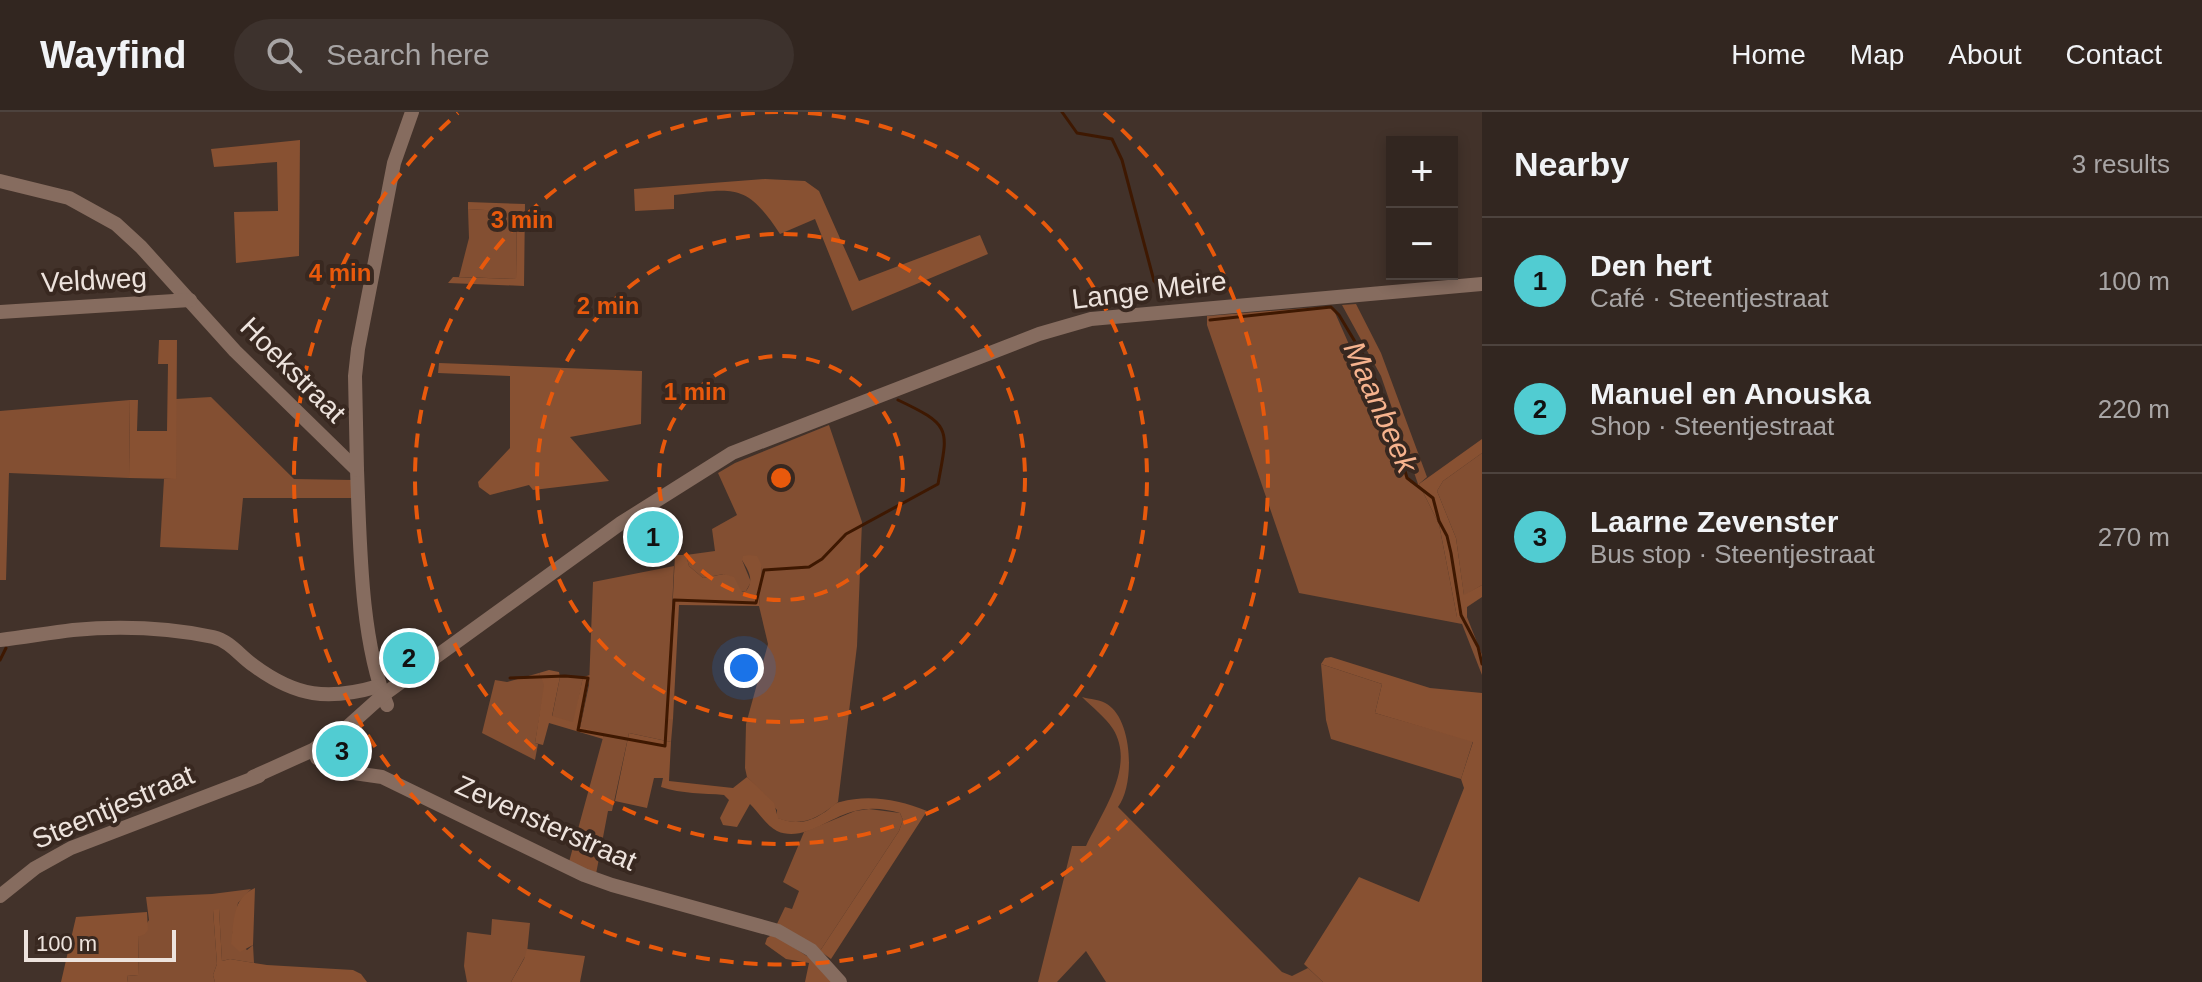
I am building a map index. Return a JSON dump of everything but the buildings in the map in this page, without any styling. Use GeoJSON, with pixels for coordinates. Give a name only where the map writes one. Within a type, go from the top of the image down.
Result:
{"type":"FeatureCollection","features":[{"type":"Feature","properties":{"kind":"street"},"geometry":{"type":"LineString","coordinates":[[0,640],[73,630],[185,632],[218,638],[271,677],[315,696],[355,693],[383,695],[364,594],[355,376],[394,163],[412,112]]}},
{"type":"Feature","properties":{"kind":"street","name":"Hoekstraat"},"geometry":{"type":"LineString","coordinates":[[0,181],[69,198],[116,224],[235,351],[357,470]]}},
{"type":"Feature","properties":{"kind":"street","name":"Lange Meire"},"geometry":{"type":"LineString","coordinates":[[705,469],[732,453],[1039,334],[1091,319],[1482,284]]}},
{"type":"Feature","properties":{"kind":"street","name":"Veldweg"},"geometry":{"type":"LineString","coordinates":[[0,312],[190,300]]}},
{"type":"Feature","properties":{"kind":"street","name":"Steentjestraat"},"geometry":{"type":"LineString","coordinates":[[0,896],[35,868],[71,848],[321,750],[383,695],[621,523],[705,469]]}},
{"type":"Feature","properties":{"kind":"street","name":"Zevensterstraat"},"geometry":{"type":"LineString","coordinates":[[321,750],[340,771],[382,777],[394,782],[584,875],[778,931],[811,950],[840,982]]}},
{"type":"Feature","properties":{"kind":"shaded area"},"geometry":{"type":"Polygon","coordinates":[[[300,140],[299,256],[236,263],[234,212],[278,211],[277,162],[214,167],[211,149],[300,140]]]}},
{"type":"Feature","properties":{"kind":"shaded area"},"geometry":{"type":"Polygon","coordinates":[[[765,179],[805,181],[819,191],[859,281],[980,235],[988,254],[852,311],[815,219],[780,234],[757,204],[736,192],[724,191],[674,195],[674,209],[635,211],[634,189],[765,179]]]}},
{"type":"Feature","properties":{"kind":"shaded area"},"geometry":{"type":"Polygon","coordinates":[[[468,202],[525,204],[524,286],[448,283],[453,277],[516,279],[517,212],[468,209],[468,202]]]}},
{"type":"Feature","properties":{"kind":"shaded area"},"geometry":{"type":"Polygon","coordinates":[[[468,209],[517,211],[516,279],[459,277],[469,238],[468,209]]]}},
{"type":"Feature","properties":{"kind":"shaded area"},"geometry":{"type":"Polygon","coordinates":[[[1356,304],[1381,353],[1427,477],[1419,484],[1439,524],[1457,617],[1467,617],[1482,655],[1482,675],[1462,624],[1299,593],[1207,325],[1207,316],[1332,306],[1359,367],[1372,369],[1406,475],[1411,483],[1418,484],[1381,376],[1342,305],[1356,304]]]}},
{"type":"Feature","properties":{"kind":"shaded area"},"geometry":{"type":"Polygon","coordinates":[[[159,340],[177,340],[176,479],[129,478],[130,400],[138,400],[137,431],[167,431],[168,364],[158,364],[159,340]]]}},
{"type":"Feature","properties":{"kind":"shaded area"},"geometry":{"type":"Polygon","coordinates":[[[439,363],[642,371],[641,424],[570,437],[609,481],[533,490],[529,485],[490,495],[479,487],[478,482],[510,448],[510,376],[438,373],[439,363]]]}},
{"type":"Feature","properties":{"kind":"shaded area"},"geometry":{"type":"Polygon","coordinates":[[[211,397],[294,479],[353,480],[353,498],[243,498],[238,550],[160,547],[164,479],[176,478],[176,399],[211,397]]]}},
{"type":"Feature","properties":{"kind":"shaded area"},"geometry":{"type":"Polygon","coordinates":[[[130,400],[129,478],[9,473],[6,580],[0,580],[0,411],[130,400]]]}},
{"type":"Feature","properties":{"kind":"shaded area"},"geometry":{"type":"Polygon","coordinates":[[[829,425],[862,522],[857,646],[838,802],[817,817],[794,822],[777,818],[777,810],[747,777],[745,768],[746,724],[768,644],[759,606],[762,566],[742,560],[751,582],[746,591],[741,592],[737,584],[724,574],[703,578],[689,566],[686,555],[715,551],[712,529],[737,515],[718,473],[735,463],[829,425]]]}},
{"type":"Feature","properties":{"kind":"shaded area"},"geometry":{"type":"Polygon","coordinates":[[[1482,439],[1482,453],[1443,481],[1437,491],[1456,538],[1464,595],[1482,585],[1482,597],[1467,607],[1467,617],[1457,617],[1439,524],[1419,484],[1482,439]]]}},
{"type":"Feature","properties":{"kind":"shaded area"},"geometry":{"type":"Polygon","coordinates":[[[1482,453],[1482,585],[1464,596],[1456,538],[1437,491],[1443,481],[1482,453]]]}},
{"type":"Feature","properties":{"kind":"shaded area"},"geometry":{"type":"Polygon","coordinates":[[[675,555],[686,555],[689,566],[703,578],[724,574],[734,577],[742,592],[750,583],[750,575],[742,560],[743,556],[757,556],[762,566],[759,606],[679,605],[673,719],[667,719],[675,555]]]}},
{"type":"Feature","properties":{"kind":"shaded area"},"geometry":{"type":"Polygon","coordinates":[[[674,566],[667,719],[673,719],[671,742],[629,733],[612,811],[608,811],[596,874],[569,862],[604,734],[580,728],[589,685],[593,582],[674,566]]]}},
{"type":"Feature","properties":{"kind":"shaded area"},"geometry":{"type":"Polygon","coordinates":[[[1331,657],[1430,688],[1482,693],[1482,982],[1323,982],[1304,964],[1359,877],[1419,902],[1464,788],[1461,779],[1473,742],[1375,713],[1382,684],[1321,664],[1325,658],[1331,657]]]}},
{"type":"Feature","properties":{"kind":"shaded area"},"geometry":{"type":"Polygon","coordinates":[[[1321,664],[1382,684],[1375,713],[1473,741],[1461,779],[1331,739],[1326,720],[1321,664]]]}},
{"type":"Feature","properties":{"kind":"shaded area"},"geometry":{"type":"Polygon","coordinates":[[[549,670],[559,672],[560,677],[552,716],[573,722],[583,677],[590,675],[580,727],[604,733],[603,739],[549,723],[543,745],[535,743],[544,685],[539,673],[549,670]]]}},
{"type":"Feature","properties":{"kind":"shaded area"},"geometry":{"type":"Polygon","coordinates":[[[539,673],[545,685],[535,760],[482,733],[495,680],[507,682],[539,673]]]}},
{"type":"Feature","properties":{"kind":"shaded area"},"geometry":{"type":"Polygon","coordinates":[[[560,677],[583,677],[574,723],[552,717],[560,677]]]}},
{"type":"Feature","properties":{"kind":"shaded area"},"geometry":{"type":"Polygon","coordinates":[[[1082,697],[1107,704],[1122,724],[1129,753],[1129,769],[1118,807],[1282,972],[1292,976],[1308,968],[1323,982],[1106,982],[1086,951],[1057,982],[1038,982],[1072,846],[1086,846],[1108,804],[1119,773],[1119,743],[1113,729],[1082,697]]]}},
{"type":"Feature","properties":{"kind":"shaded area"},"geometry":{"type":"Polygon","coordinates":[[[629,733],[671,742],[669,781],[733,788],[747,777],[774,803],[778,818],[784,820],[807,821],[838,803],[862,798],[895,801],[927,811],[831,959],[820,951],[899,831],[903,820],[900,813],[861,810],[807,831],[787,834],[773,829],[750,804],[737,827],[723,825],[720,818],[729,800],[724,795],[661,787],[663,778],[654,778],[647,808],[615,801],[629,733]]]}},
{"type":"Feature","properties":{"kind":"shaded area"},"geometry":{"type":"Polygon","coordinates":[[[869,809],[900,813],[903,820],[899,831],[820,951],[776,926],[785,907],[792,909],[799,891],[783,882],[804,832],[855,811],[869,809]]]}},
{"type":"Feature","properties":{"kind":"shaded area"},"geometry":{"type":"Polygon","coordinates":[[[255,888],[253,945],[240,952],[231,944],[236,912],[242,898],[255,888]]]}},
{"type":"Feature","properties":{"kind":"shaded area"},"geometry":{"type":"Polygon","coordinates":[[[251,889],[238,903],[232,936],[247,950],[253,945],[254,963],[230,959],[222,961],[219,910],[213,910],[217,964],[213,975],[215,982],[127,982],[128,975],[139,976],[138,937],[149,920],[146,897],[251,889]]]}},
{"type":"Feature","properties":{"kind":"shaded area"},"geometry":{"type":"Polygon","coordinates":[[[219,909],[222,961],[230,959],[267,965],[353,970],[367,982],[215,982],[213,975],[217,964],[213,910],[219,909]]]}},
{"type":"Feature","properties":{"kind":"shaded area"},"geometry":{"type":"Polygon","coordinates":[[[147,912],[148,930],[138,937],[139,976],[128,975],[127,982],[61,982],[76,917],[147,912]]]}},
{"type":"Feature","properties":{"kind":"shaded area"},"geometry":{"type":"Polygon","coordinates":[[[492,919],[530,923],[527,953],[511,982],[467,982],[464,966],[467,932],[491,935],[492,919]]]}},
{"type":"Feature","properties":{"kind":"shaded area"},"geometry":{"type":"Polygon","coordinates":[[[773,934],[813,960],[833,982],[805,982],[809,963],[786,959],[765,944],[773,934]]]}},
{"type":"Feature","properties":{"kind":"shaded area"},"geometry":{"type":"Polygon","coordinates":[[[527,949],[585,956],[580,982],[511,982],[527,949]]]}},
{"type":"Feature","properties":{"kind":"waterway","name":"Maanbeek"},"geometry":{"type":"LineString","coordinates":[[1062,112],[1077,133],[1112,139],[1122,160],[1154,281],[1171,298]]}},
{"type":"Feature","properties":{"kind":"waterway","name":"Maanbeek"},"geometry":{"type":"LineString","coordinates":[[1210,320],[1331,307],[1339,315],[1369,365],[1385,403],[1407,478],[1433,498],[1447,536],[1461,615],[1478,647],[1482,664]]}},
{"type":"Feature","properties":{"kind":"waterway"},"geometry":{"type":"LineString","coordinates":[[510,678],[588,678],[578,730],[665,746],[674,600],[756,603],[764,570],[809,567],[822,559],[846,534],[938,484],[944,451],[942,431],[929,416],[898,400]]}},
{"type":"Feature","properties":{"kind":"waterway"},"geometry":{"type":"LineString","coordinates":[[0,660],[6,648]]}},
{"type":"Feature","properties":{"kind":"place","name":"Den hert"},"geometry":{"type":"Point","coordinates":[653,537]}},
{"type":"Feature","properties":{"kind":"place","name":"Manuel en Anouska"},"geometry":{"type":"Point","coordinates":[409,658]}},
{"type":"Feature","properties":{"kind":"place","name":"Laarne Zevenster"},"geometry":{"type":"Point","coordinates":[342,751]}}]}
